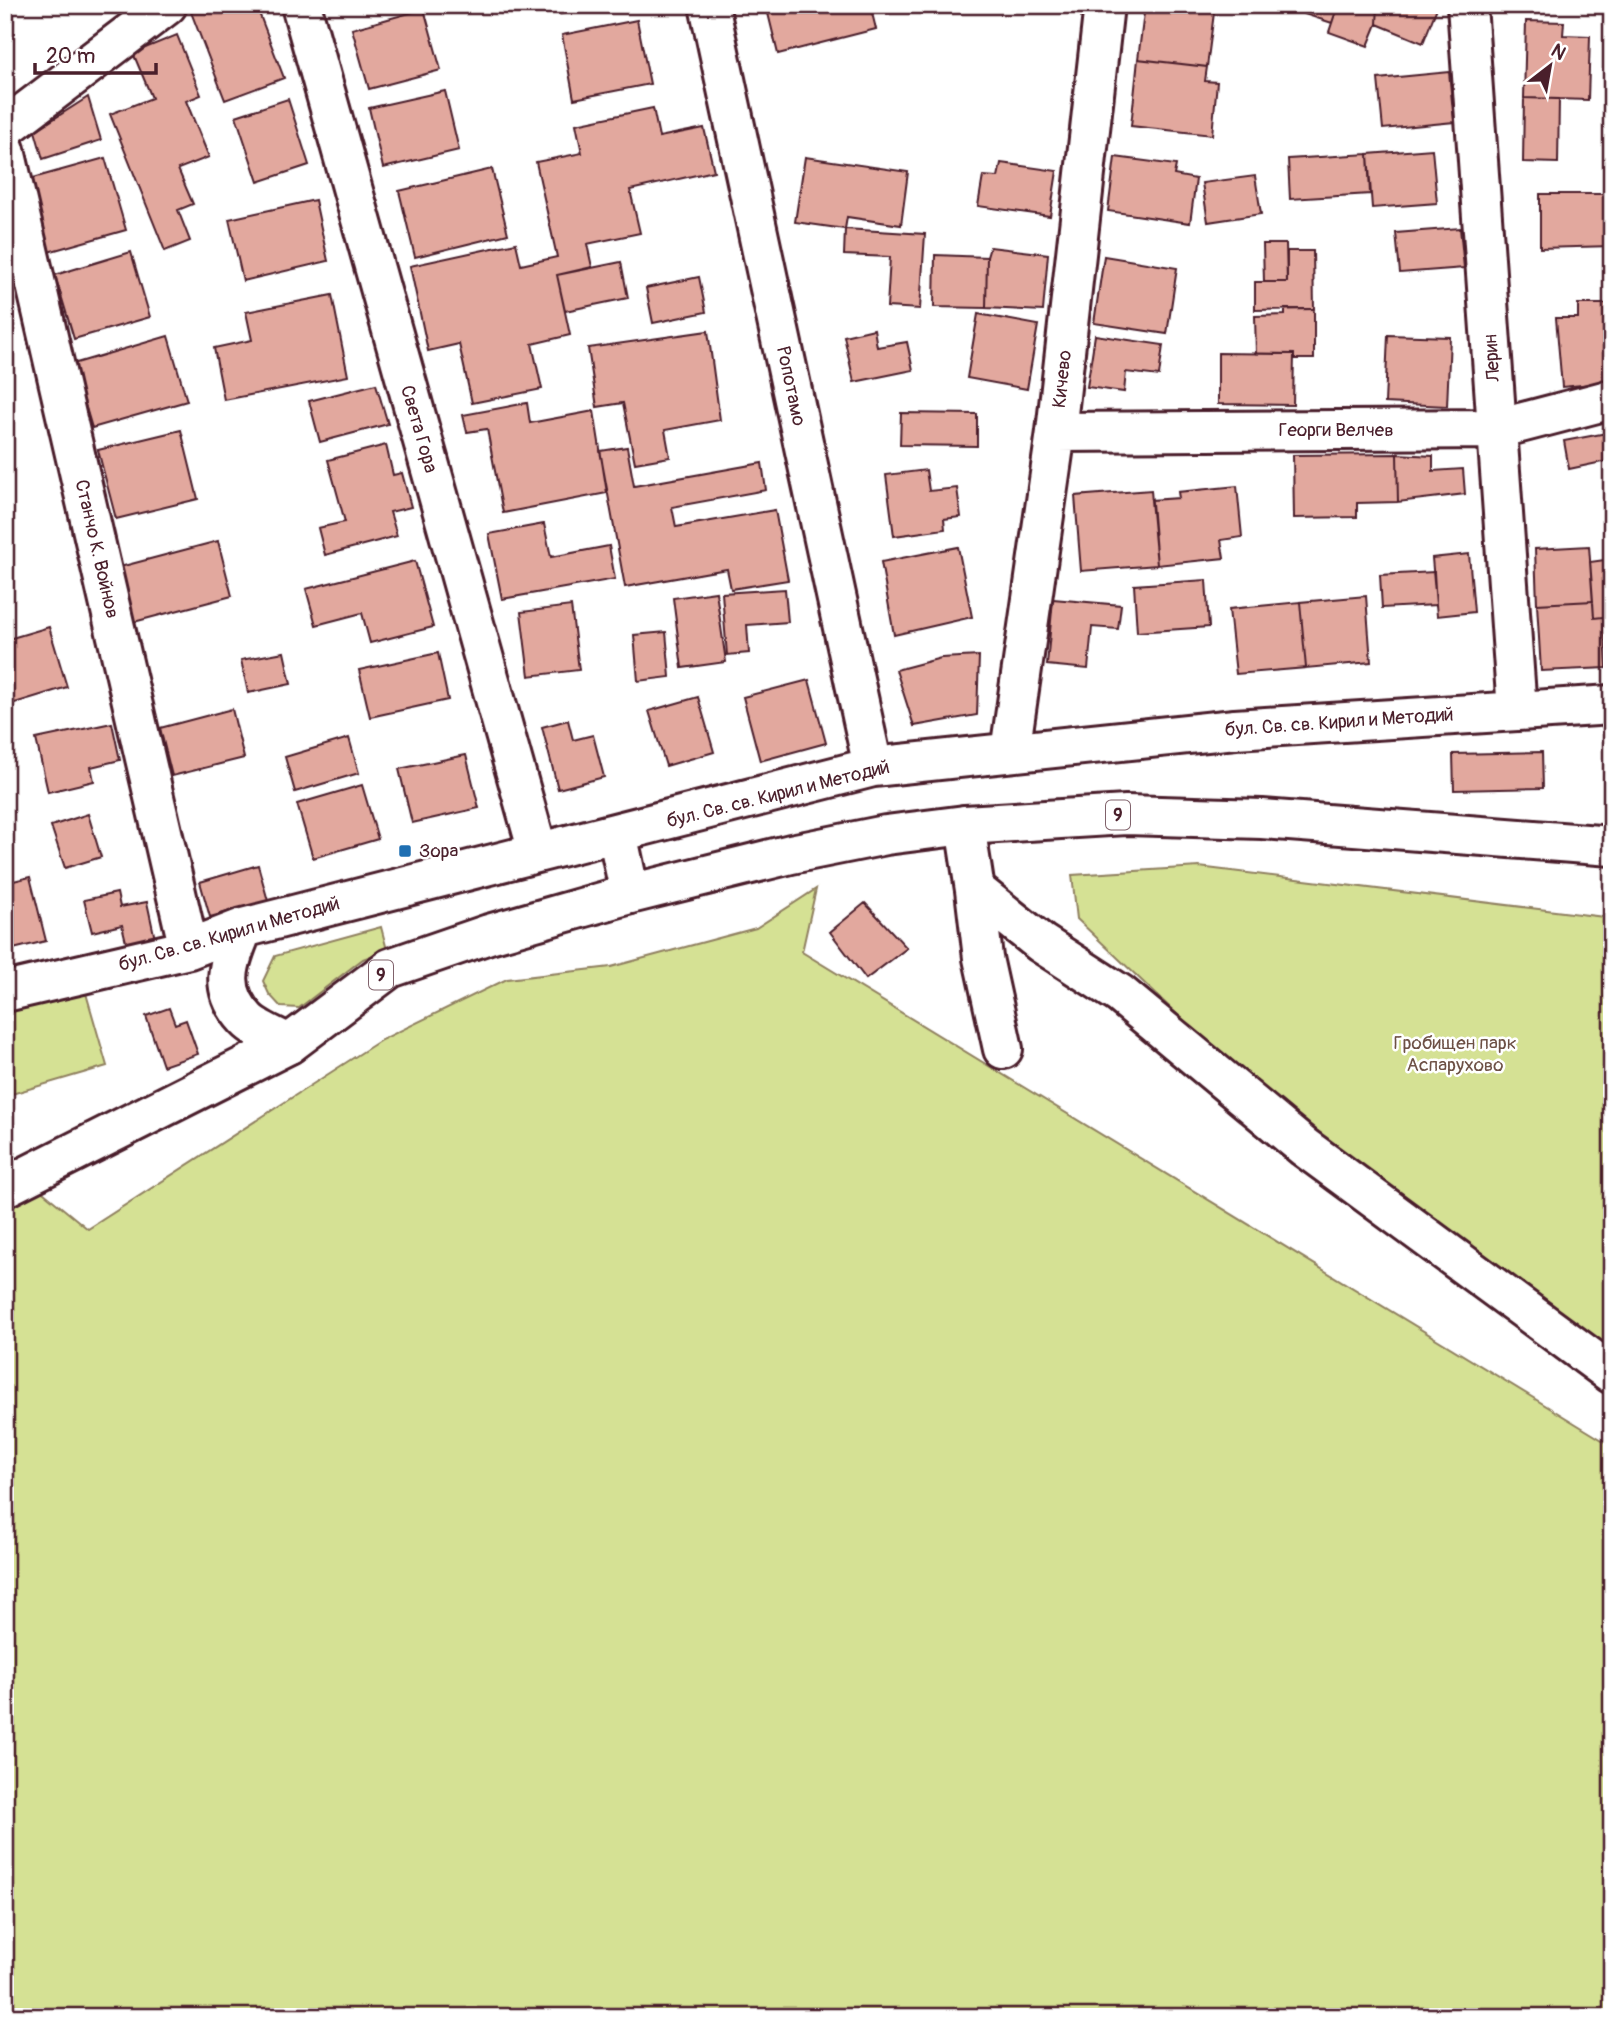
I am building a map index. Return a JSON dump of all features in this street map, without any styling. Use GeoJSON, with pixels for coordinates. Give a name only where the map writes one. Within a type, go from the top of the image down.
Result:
{"type":"FeatureCollection","features":[{"type":"Feature","properties":{"kind":"street"},"geometry":{"type":"LineString","coordinates":[[5,128],[167,5]]}},
{"type":"Feature","properties":{"kind":"street","name":"Света Гора"},"geometry":{"type":"LineString","coordinates":[[301,5],[538,852]]}},
{"type":"Feature","properties":{"kind":"street","name":"Ропотамо"},"geometry":{"type":"LineString","coordinates":[[709,5],[873,767]]}},
{"type":"Feature","properties":{"kind":"street","name":"Кичево"},"geometry":{"type":"LineString","coordinates":[[1010,752],[1056,432],[1104,5]]}},
{"type":"Feature","properties":{"kind":"street","name":"Лерин"},"geometry":{"type":"LineString","coordinates":[[1467,5],[1517,710]]}},
{"type":"Feature","properties":{"kind":"street","name":"Станчо К. Войнов"},"geometry":{"type":"LineString","coordinates":[[5,149],[189,949]]}},
{"type":"Feature","properties":{"kind":"street","name":"Георги Велчев"},"geometry":{"type":"LineString","coordinates":[[1056,432],[1497,429],[1612,399]]}},
{"type":"Feature","properties":{"kind":"street","name":"бул. Св. св. Кирил и Методий"},"geometry":{"type":"LineString","coordinates":[[5,992],[189,949],[243,928],[873,767],[1235,729],[1612,705]]}},
{"type":"Feature","properties":{"kind":"street","name":"9"},"geometry":{"type":"LineString","coordinates":[[5,1186],[289,1044],[390,968],[489,934],[630,894],[791,854],[886,835],[965,825],[1126,815],[1262,819],[1612,846]]}},
{"type":"Feature","properties":{"kind":"street"},"geometry":{"type":"LineString","coordinates":[[965,825],[984,958],[1003,1049]]}},
{"type":"Feature","properties":{"kind":"street"},"geometry":{"type":"LineString","coordinates":[[617,833],[630,894]]}},
{"type":"Feature","properties":{"kind":"street"},"geometry":{"type":"LineString","coordinates":[[975,890],[1041,943],[1120,994],[1304,1147],[1612,1374]]}},
{"type":"Feature","properties":{"kind":"street"},"geometry":{"type":"LineString","coordinates":[[243,928],[229,960],[228,992],[247,1020],[289,1044]]}},
{"type":"Feature","properties":{"kind":"green space","name":"Гробищен парк Аспарухово"},"geometry":{"type":"Polygon","coordinates":[[[1199,867],[1612,918],[1612,1361],[1307,1138],[1077,919],[1072,875],[1199,867]]]}},
{"type":"Feature","properties":{"kind":"green space"},"geometry":{"type":"Polygon","coordinates":[[[816,889],[802,952],[1612,1446],[1612,2017],[5,2017],[5,1161],[88,1229],[381,1040],[507,979],[611,967],[756,928],[816,889]]]}},
{"type":"Feature","properties":{"kind":"green space"},"geometry":{"type":"Polygon","coordinates":[[[381,927],[387,950],[363,959],[299,1008],[281,1007],[269,994],[263,981],[275,956],[381,927]]]}},
{"type":"Feature","properties":{"kind":"green space"},"geometry":{"type":"Polygon","coordinates":[[[81,976],[107,1066],[5,1096],[5,992],[81,976]]]}},
{"type":"Feature","properties":{"kind":"building"},"geometry":{"type":"Polygon","coordinates":[[[207,5],[256,5],[284,78],[225,100],[191,12],[207,5]]]}},
{"type":"Feature","properties":{"kind":"building"},"geometry":{"type":"Polygon","coordinates":[[[559,5],[599,5],[561,14],[559,5]]]}},
{"type":"Feature","properties":{"kind":"building"},"geometry":{"type":"Polygon","coordinates":[[[766,5],[870,5],[876,29],[778,54],[766,5]]]}},
{"type":"Feature","properties":{"kind":"building"},"geometry":{"type":"Polygon","coordinates":[[[1145,5],[1215,5],[1207,67],[1138,59],[1145,5]]]}},
{"type":"Feature","properties":{"kind":"building"},"geometry":{"type":"Polygon","coordinates":[[[1277,5],[1338,5],[1332,23],[1277,5]]]}},
{"type":"Feature","properties":{"kind":"building"},"geometry":{"type":"Polygon","coordinates":[[[1338,5],[1378,5],[1377,24],[1368,46],[1329,32],[1338,5]]]}},
{"type":"Feature","properties":{"kind":"building"},"geometry":{"type":"Polygon","coordinates":[[[1378,5],[1438,5],[1423,43],[1377,24],[1378,5]]]}},
{"type":"Feature","properties":{"kind":"building"},"geometry":{"type":"Polygon","coordinates":[[[424,9],[441,70],[369,89],[352,29],[424,9]]]}},
{"type":"Feature","properties":{"kind":"building"},"geometry":{"type":"Polygon","coordinates":[[[637,20],[650,84],[574,99],[562,35],[637,20]]]}},
{"type":"Feature","properties":{"kind":"building"},"geometry":{"type":"Polygon","coordinates":[[[1526,21],[1564,22],[1563,35],[1590,36],[1588,100],[1524,98],[1526,21]]]}},
{"type":"Feature","properties":{"kind":"building"},"geometry":{"type":"Polygon","coordinates":[[[177,35],[201,95],[186,101],[209,157],[178,169],[193,204],[178,210],[190,241],[165,251],[110,114],[152,98],[133,53],[177,35]]]}},
{"type":"Feature","properties":{"kind":"building"},"geometry":{"type":"Polygon","coordinates":[[[1138,59],[1207,67],[1205,81],[1217,82],[1212,135],[1131,126],[1138,59]]]}},
{"type":"Feature","properties":{"kind":"building"},"geometry":{"type":"Polygon","coordinates":[[[1449,72],[1454,122],[1383,129],[1378,79],[1449,72]]]}},
{"type":"Feature","properties":{"kind":"building"},"geometry":{"type":"Polygon","coordinates":[[[445,91],[459,150],[383,168],[369,108],[445,91]]]}},
{"type":"Feature","properties":{"kind":"building"},"geometry":{"type":"Polygon","coordinates":[[[88,97],[101,140],[43,159],[35,131],[88,97]]]}},
{"type":"Feature","properties":{"kind":"building"},"geometry":{"type":"Polygon","coordinates":[[[1524,98],[1559,99],[1558,163],[1523,162],[1524,98]]]}},
{"type":"Feature","properties":{"kind":"building"},"geometry":{"type":"Polygon","coordinates":[[[288,99],[309,165],[258,182],[236,116],[288,99]]]}},
{"type":"Feature","properties":{"kind":"building"},"geometry":{"type":"Polygon","coordinates":[[[653,108],[659,137],[704,128],[714,171],[630,190],[640,233],[587,244],[592,267],[557,275],[570,335],[532,344],[542,389],[472,403],[459,344],[428,351],[410,266],[516,243],[521,265],[557,257],[536,162],[582,153],[576,124],[653,108]]]}},
{"type":"Feature","properties":{"kind":"building"},"geometry":{"type":"Polygon","coordinates":[[[1432,149],[1437,203],[1372,208],[1368,154],[1432,149]]]}},
{"type":"Feature","properties":{"kind":"building"},"geometry":{"type":"Polygon","coordinates":[[[1368,154],[1370,194],[1290,199],[1288,159],[1368,154]]]}},
{"type":"Feature","properties":{"kind":"building"},"geometry":{"type":"Polygon","coordinates":[[[805,157],[908,172],[901,225],[847,217],[845,229],[795,222],[805,157]]]}},
{"type":"Feature","properties":{"kind":"building"},"geometry":{"type":"Polygon","coordinates":[[[1115,157],[1176,165],[1174,175],[1196,179],[1190,223],[1108,211],[1115,157]]]}},
{"type":"Feature","properties":{"kind":"building"},"geometry":{"type":"Polygon","coordinates":[[[105,158],[126,230],[48,252],[26,180],[105,158]]]}},
{"type":"Feature","properties":{"kind":"building"},"geometry":{"type":"Polygon","coordinates":[[[1001,163],[1057,171],[1050,216],[978,206],[983,176],[998,177],[1001,163]]]}},
{"type":"Feature","properties":{"kind":"building"},"geometry":{"type":"Polygon","coordinates":[[[492,169],[508,234],[415,257],[399,191],[492,169]]]}},
{"type":"Feature","properties":{"kind":"building"},"geometry":{"type":"Polygon","coordinates":[[[1255,176],[1261,214],[1208,222],[1202,183],[1255,176]]]}},
{"type":"Feature","properties":{"kind":"building"},"geometry":{"type":"Polygon","coordinates":[[[1540,194],[1612,194],[1612,246],[1540,248],[1540,194]]]}},
{"type":"Feature","properties":{"kind":"building"},"geometry":{"type":"Polygon","coordinates":[[[315,200],[328,261],[243,281],[229,219],[315,200]]]}},
{"type":"Feature","properties":{"kind":"building"},"geometry":{"type":"Polygon","coordinates":[[[1460,228],[1464,268],[1400,273],[1396,233],[1460,228]]]}},
{"type":"Feature","properties":{"kind":"building"},"geometry":{"type":"Polygon","coordinates":[[[845,229],[925,234],[920,309],[887,307],[890,257],[844,255],[845,229]]]}},
{"type":"Feature","properties":{"kind":"building"},"geometry":{"type":"Polygon","coordinates":[[[1263,244],[1286,244],[1287,282],[1264,282],[1263,244]]]}},
{"type":"Feature","properties":{"kind":"building"},"geometry":{"type":"Polygon","coordinates":[[[990,247],[1048,254],[1043,311],[986,308],[987,257],[990,247]]]}},
{"type":"Feature","properties":{"kind":"building"},"geometry":{"type":"Polygon","coordinates":[[[1287,251],[1313,251],[1314,309],[1255,310],[1255,282],[1287,282],[1287,251]]]}},
{"type":"Feature","properties":{"kind":"building"},"geometry":{"type":"Polygon","coordinates":[[[131,252],[150,317],[74,339],[55,275],[131,252]]]}},
{"type":"Feature","properties":{"kind":"building"},"geometry":{"type":"Polygon","coordinates":[[[935,255],[987,257],[986,308],[934,307],[935,255]]]}},
{"type":"Feature","properties":{"kind":"building"},"geometry":{"type":"Polygon","coordinates":[[[1104,256],[1177,268],[1167,334],[1094,323],[1104,256]]]}},
{"type":"Feature","properties":{"kind":"building"},"geometry":{"type":"Polygon","coordinates":[[[621,262],[628,298],[565,311],[557,275],[621,262]]]}},
{"type":"Feature","properties":{"kind":"building"},"geometry":{"type":"Polygon","coordinates":[[[699,277],[706,312],[653,323],[646,288],[699,277]]]}},
{"type":"Feature","properties":{"kind":"building"},"geometry":{"type":"Polygon","coordinates":[[[332,295],[348,376],[224,400],[214,348],[252,340],[246,312],[332,295]]]}},
{"type":"Feature","properties":{"kind":"building"},"geometry":{"type":"Polygon","coordinates":[[[1578,304],[1612,304],[1612,382],[1562,387],[1556,318],[1578,318],[1578,304]]]}},
{"type":"Feature","properties":{"kind":"building"},"geometry":{"type":"Polygon","coordinates":[[[1285,309],[1314,309],[1314,359],[1294,359],[1294,354],[1256,354],[1255,316],[1285,315],[1285,309]]]}},
{"type":"Feature","properties":{"kind":"building"},"geometry":{"type":"Polygon","coordinates":[[[978,314],[1038,325],[1027,389],[967,378],[978,314]]]}},
{"type":"Feature","properties":{"kind":"building"},"geometry":{"type":"Polygon","coordinates":[[[874,329],[877,347],[907,342],[913,370],[854,382],[844,336],[874,329]]]}},
{"type":"Feature","properties":{"kind":"building"},"geometry":{"type":"Polygon","coordinates":[[[708,331],[720,420],[665,430],[670,457],[635,463],[623,403],[597,407],[588,348],[708,331]]]}},
{"type":"Feature","properties":{"kind":"building"},"geometry":{"type":"Polygon","coordinates":[[[1095,335],[1163,345],[1159,376],[1126,372],[1124,392],[1087,387],[1095,335]]]}},
{"type":"Feature","properties":{"kind":"building"},"geometry":{"type":"Polygon","coordinates":[[[1388,335],[1450,337],[1447,406],[1385,403],[1388,335]]]}},
{"type":"Feature","properties":{"kind":"building"},"geometry":{"type":"Polygon","coordinates":[[[168,336],[187,401],[92,428],[73,364],[168,336]]]}},
{"type":"Feature","properties":{"kind":"building"},"geometry":{"type":"Polygon","coordinates":[[[1218,353],[1294,354],[1293,405],[1218,404],[1218,353]]]}},
{"type":"Feature","properties":{"kind":"building"},"geometry":{"type":"Polygon","coordinates":[[[376,384],[388,424],[320,442],[309,401],[376,384]]]}},
{"type":"Feature","properties":{"kind":"building"},"geometry":{"type":"Polygon","coordinates":[[[527,403],[530,423],[594,411],[607,493],[503,513],[487,429],[467,432],[463,415],[527,403]]]}},
{"type":"Feature","properties":{"kind":"building"},"geometry":{"type":"Polygon","coordinates":[[[901,413],[977,414],[977,446],[900,445],[901,413]]]}},
{"type":"Feature","properties":{"kind":"building"},"geometry":{"type":"Polygon","coordinates":[[[181,430],[198,499],[116,519],[98,450],[181,430]]]}},
{"type":"Feature","properties":{"kind":"building"},"geometry":{"type":"Polygon","coordinates":[[[1612,432],[1612,460],[1569,469],[1564,441],[1612,432]]]}},
{"type":"Feature","properties":{"kind":"building"},"geometry":{"type":"Polygon","coordinates":[[[386,445],[393,475],[402,473],[411,507],[390,512],[397,536],[325,555],[318,528],[345,522],[328,460],[386,445]]]}},
{"type":"Feature","properties":{"kind":"building"},"geometry":{"type":"Polygon","coordinates":[[[627,447],[634,486],[762,463],[766,490],[672,507],[676,527],[775,510],[788,580],[731,589],[727,569],[625,587],[600,451],[627,447]]]}},
{"type":"Feature","properties":{"kind":"building"},"geometry":{"type":"Polygon","coordinates":[[[1397,454],[1398,502],[1357,503],[1357,517],[1294,518],[1293,455],[1397,454]]]}},
{"type":"Feature","properties":{"kind":"building"},"geometry":{"type":"Polygon","coordinates":[[[1397,454],[1433,456],[1433,471],[1463,469],[1465,494],[1398,502],[1397,454]]]}},
{"type":"Feature","properties":{"kind":"building"},"geometry":{"type":"Polygon","coordinates":[[[926,470],[929,491],[957,488],[961,517],[944,519],[945,529],[894,536],[886,475],[926,470]]]}},
{"type":"Feature","properties":{"kind":"building"},"geometry":{"type":"Polygon","coordinates":[[[1237,486],[1242,537],[1221,540],[1224,558],[1157,565],[1151,500],[1179,498],[1178,492],[1237,486]]]}},
{"type":"Feature","properties":{"kind":"building"},"geometry":{"type":"Polygon","coordinates":[[[1151,490],[1157,565],[1081,571],[1075,496],[1151,490]]]}},
{"type":"Feature","properties":{"kind":"building"},"geometry":{"type":"Polygon","coordinates":[[[544,524],[551,557],[609,546],[615,579],[502,599],[489,534],[544,524]]]}},
{"type":"Feature","properties":{"kind":"building"},"geometry":{"type":"Polygon","coordinates":[[[218,541],[232,596],[130,623],[116,568],[218,541]]]}},
{"type":"Feature","properties":{"kind":"building"},"geometry":{"type":"Polygon","coordinates":[[[1589,546],[1593,601],[1537,604],[1535,549],[1589,546]]]}},
{"type":"Feature","properties":{"kind":"building"},"geometry":{"type":"Polygon","coordinates":[[[958,547],[972,617],[894,635],[881,562],[958,547]]]}},
{"type":"Feature","properties":{"kind":"building"},"geometry":{"type":"Polygon","coordinates":[[[1469,554],[1474,612],[1437,616],[1432,558],[1469,554]]]}},
{"type":"Feature","properties":{"kind":"building"},"geometry":{"type":"Polygon","coordinates":[[[1612,559],[1612,616],[1594,618],[1590,562],[1612,559]]]}},
{"type":"Feature","properties":{"kind":"building"},"geometry":{"type":"Polygon","coordinates":[[[415,561],[433,627],[370,643],[362,613],[316,625],[306,589],[415,561]]]}},
{"type":"Feature","properties":{"kind":"building"},"geometry":{"type":"Polygon","coordinates":[[[1434,572],[1436,605],[1382,608],[1380,575],[1434,572]]]}},
{"type":"Feature","properties":{"kind":"building"},"geometry":{"type":"Polygon","coordinates":[[[1206,580],[1209,627],[1137,632],[1134,585],[1206,580]]]}},
{"type":"Feature","properties":{"kind":"building"},"geometry":{"type":"Polygon","coordinates":[[[785,589],[788,622],[747,625],[749,653],[727,655],[722,593],[785,589]]]}},
{"type":"Feature","properties":{"kind":"building"},"geometry":{"type":"Polygon","coordinates":[[[716,592],[726,662],[682,668],[673,598],[716,592]]]}},
{"type":"Feature","properties":{"kind":"building"},"geometry":{"type":"Polygon","coordinates":[[[1366,596],[1371,662],[1306,668],[1300,602],[1366,596]]]}},
{"type":"Feature","properties":{"kind":"building"},"geometry":{"type":"Polygon","coordinates":[[[1053,599],[1121,605],[1118,629],[1092,627],[1088,669],[1047,665],[1053,599]]]}},
{"type":"Feature","properties":{"kind":"building"},"geometry":{"type":"Polygon","coordinates":[[[1593,601],[1594,618],[1604,617],[1607,668],[1541,671],[1537,604],[1593,601]]]}},
{"type":"Feature","properties":{"kind":"building"},"geometry":{"type":"Polygon","coordinates":[[[1300,602],[1306,668],[1236,674],[1229,609],[1300,602]]]}},
{"type":"Feature","properties":{"kind":"building"},"geometry":{"type":"Polygon","coordinates":[[[571,606],[579,670],[529,676],[521,612],[571,606]]]}},
{"type":"Feature","properties":{"kind":"building"},"geometry":{"type":"Polygon","coordinates":[[[49,627],[67,687],[5,706],[5,640],[49,627]]]}},
{"type":"Feature","properties":{"kind":"building"},"geometry":{"type":"Polygon","coordinates":[[[666,632],[670,677],[638,681],[634,635],[666,632]]]}},
{"type":"Feature","properties":{"kind":"building"},"geometry":{"type":"Polygon","coordinates":[[[284,652],[291,684],[248,693],[241,660],[284,652]]]}},
{"type":"Feature","properties":{"kind":"building"},"geometry":{"type":"Polygon","coordinates":[[[438,653],[448,700],[370,717],[359,670],[438,653]]]}},
{"type":"Feature","properties":{"kind":"building"},"geometry":{"type":"Polygon","coordinates":[[[979,656],[977,715],[914,726],[896,670],[941,658],[979,656]]]}},
{"type":"Feature","properties":{"kind":"building"},"geometry":{"type":"Polygon","coordinates":[[[809,680],[826,743],[760,761],[743,697],[809,680]]]}},
{"type":"Feature","properties":{"kind":"building"},"geometry":{"type":"Polygon","coordinates":[[[698,697],[714,752],[666,766],[649,711],[698,697]]]}},
{"type":"Feature","properties":{"kind":"building"},"geometry":{"type":"Polygon","coordinates":[[[232,709],[244,758],[172,776],[160,728],[232,709]]]}},
{"type":"Feature","properties":{"kind":"building"},"geometry":{"type":"Polygon","coordinates":[[[568,720],[573,740],[593,735],[604,777],[558,789],[542,727],[568,720]]]}},
{"type":"Feature","properties":{"kind":"building"},"geometry":{"type":"Polygon","coordinates":[[[112,723],[120,760],[91,767],[94,781],[48,792],[36,739],[112,723]]]}},
{"type":"Feature","properties":{"kind":"building"},"geometry":{"type":"Polygon","coordinates":[[[349,738],[359,773],[295,792],[285,757],[349,738]]]}},
{"type":"Feature","properties":{"kind":"building"},"geometry":{"type":"Polygon","coordinates":[[[1542,752],[1543,788],[1454,790],[1453,754],[1542,752]]]}},
{"type":"Feature","properties":{"kind":"building"},"geometry":{"type":"Polygon","coordinates":[[[466,755],[479,808],[412,823],[399,769],[466,755]]]}},
{"type":"Feature","properties":{"kind":"building"},"geometry":{"type":"Polygon","coordinates":[[[362,785],[378,839],[313,858],[297,804],[362,785]]]}},
{"type":"Feature","properties":{"kind":"building"},"geometry":{"type":"Polygon","coordinates":[[[88,814],[101,857],[65,868],[51,826],[88,814]]]}},
{"type":"Feature","properties":{"kind":"building"},"geometry":{"type":"Polygon","coordinates":[[[258,865],[268,901],[210,917],[200,882],[258,865]]]}},
{"type":"Feature","properties":{"kind":"building"},"geometry":{"type":"Polygon","coordinates":[[[30,877],[46,941],[5,951],[5,883],[30,877]]]}},
{"type":"Feature","properties":{"kind":"building"},"geometry":{"type":"Polygon","coordinates":[[[117,893],[120,907],[147,902],[155,939],[127,946],[122,925],[92,932],[84,900],[117,893]]]}},
{"type":"Feature","properties":{"kind":"building"},"geometry":{"type":"Polygon","coordinates":[[[865,903],[907,948],[866,979],[830,932],[865,903]]]}},
{"type":"Feature","properties":{"kind":"building"},"geometry":{"type":"Polygon","coordinates":[[[169,1008],[175,1024],[186,1020],[198,1054],[163,1066],[146,1016],[169,1008]]]}},
{"type":"Feature","properties":{"kind":"place","name":"Зора"},"geometry":{"type":"Point","coordinates":[405,851]}}]}
